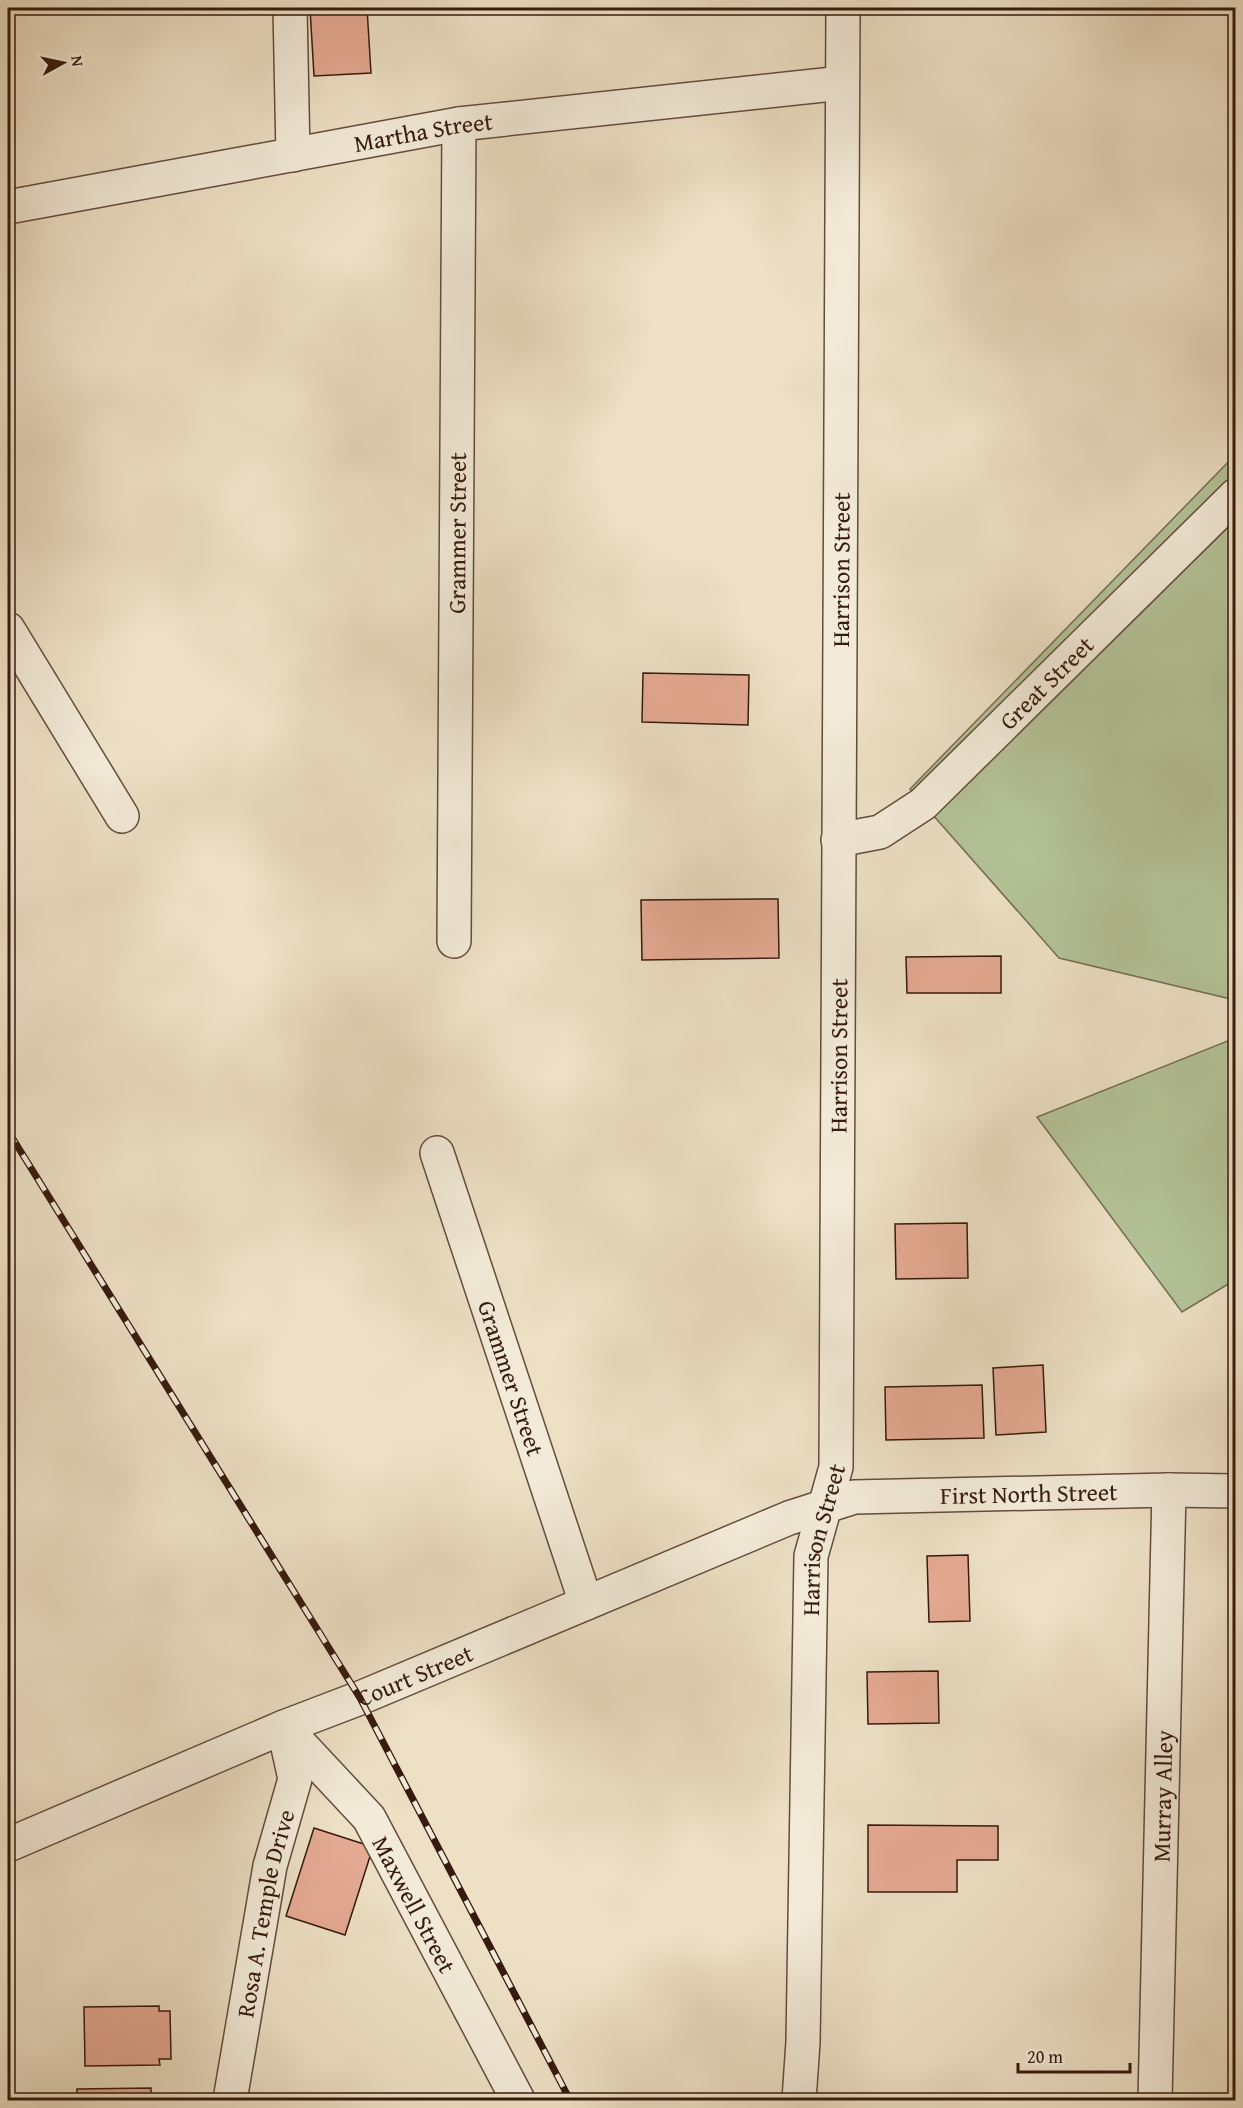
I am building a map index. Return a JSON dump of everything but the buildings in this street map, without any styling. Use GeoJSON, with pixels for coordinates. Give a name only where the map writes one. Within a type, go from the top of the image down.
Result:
{"type":"FeatureCollection","features":[{"type":"Feature","properties":{"kind":"street"},"geometry":{"type":"LineString","coordinates":[[290,8],[293,155]]}},
{"type":"Feature","properties":{"kind":"street","name":"Harrison Street"},"geometry":{"type":"LineString","coordinates":[[799,2100],[803,2042],[811,1556],[836,1467],[843,8]]}},
{"type":"Feature","properties":{"kind":"street","name":"Martha Street"},"geometry":{"type":"LineString","coordinates":[[8,207],[459,124],[842,83]]}},
{"type":"Feature","properties":{"kind":"street","name":"Grammer Street"},"geometry":{"type":"LineString","coordinates":[[454,940],[459,124]]}},
{"type":"Feature","properties":{"kind":"street","name":"Great Street"},"geometry":{"type":"LineString","coordinates":[[838,840],[880,832],[923,804],[1236,495]]}},
{"type":"Feature","properties":{"kind":"street"},"geometry":{"type":"LineString","coordinates":[[8,629],[122,816]]}},
{"type":"Feature","properties":{"kind":"street","name":"Grammer Street"},"geometry":{"type":"LineString","coordinates":[[437,1153],[586,1604]]}},
{"type":"Feature","properties":{"kind":"street","name":"First North Street"},"geometry":{"type":"LineString","coordinates":[[824,1507],[854,1497],[1169,1490],[1236,1491]]}},
{"type":"Feature","properties":{"kind":"street","name":"Murray Alley"},"geometry":{"type":"LineString","coordinates":[[1155,2100],[1169,1490]]}},
{"type":"Feature","properties":{"kind":"street","name":"Court Street"},"geometry":{"type":"LineString","coordinates":[[8,1845],[284,1727],[360,1698],[789,1518],[824,1507]]}},
{"type":"Feature","properties":{"kind":"street","name":"Rosa A. Temple Drive"},"geometry":{"type":"LineString","coordinates":[[230,2100],[270,1866],[295,1779],[284,1727]]}},
{"type":"Feature","properties":{"kind":"street","name":"Maxwell Street"},"geometry":{"type":"LineString","coordinates":[[284,1727],[369,1818],[518,2100]]}},
{"type":"Feature","properties":{"kind":"green space"},"geometry":{"type":"Polygon","coordinates":[[[1235,455],[1235,1000],[1059,958],[910,789],[1235,455]]]}},
{"type":"Feature","properties":{"kind":"green space"},"geometry":{"type":"Polygon","coordinates":[[[1235,1038],[1235,1280],[1182,1312],[1037,1117],[1235,1038]]]}},
{"type":"Feature","properties":{"kind":"railway"},"geometry":{"type":"LineString","coordinates":[[8,1131],[360,1698],[570,2100]]}}]}
